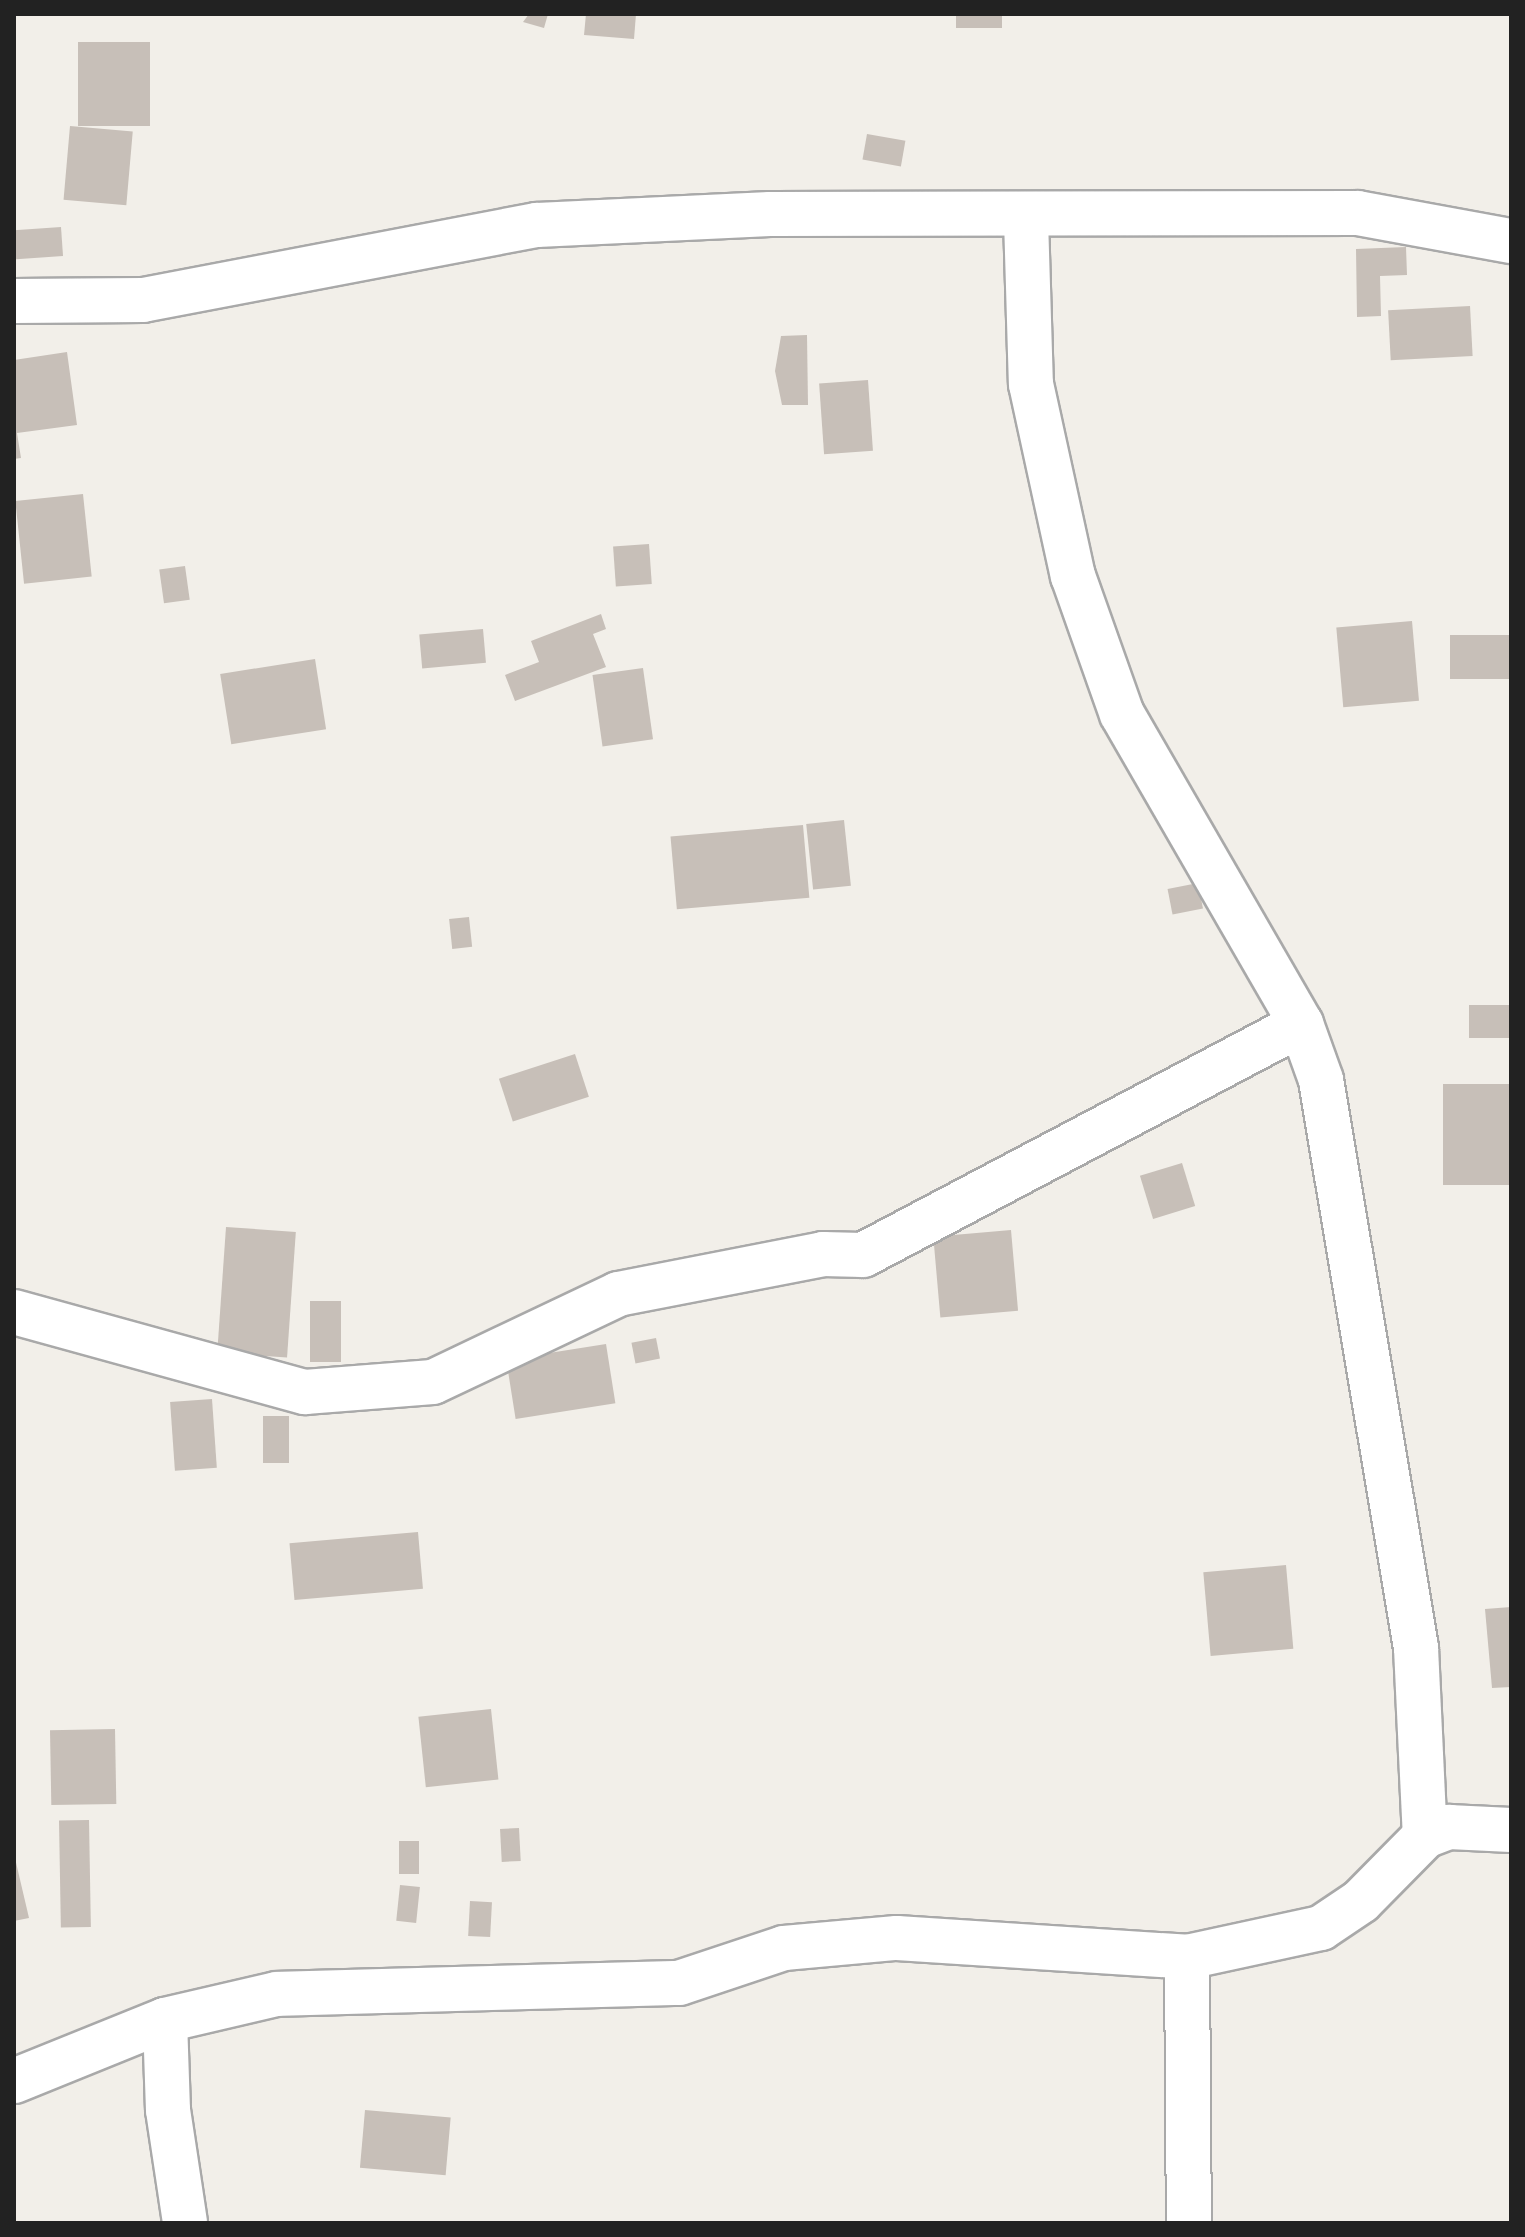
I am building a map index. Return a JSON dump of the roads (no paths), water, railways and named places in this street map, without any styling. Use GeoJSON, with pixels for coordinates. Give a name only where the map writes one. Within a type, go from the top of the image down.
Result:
{"type":"FeatureCollection","features":[{"type":"Feature","properties":{"kind":"street"},"geometry":{"type":"LineString","coordinates":[[14,301],[143,300],[537,225],[770,214],[1026,219],[1358,213],[1511,241]]}},
{"type":"Feature","properties":{"kind":"street"},"geometry":{"type":"LineString","coordinates":[[1026,219],[1031,384],[1073,576],[1122,714],[1301,1024],[1324,1095],[1375,1384],[1416,1648],[1425,1836]]}},
{"type":"Feature","properties":{"kind":"street"},"geometry":{"type":"LineString","coordinates":[[14,1312],[305,1392],[433,1382],[618,1294],[823,1254],[863,1255],[1301,1024]]}},
{"type":"Feature","properties":{"kind":"street"},"geometry":{"type":"LineString","coordinates":[[14,2081],[165,2020],[277,1994],[679,1983],[784,1948],[897,1938],[1187,1957],[1321,1928],[1361,1901],[1425,1836],[1449,1827],[1511,1830]]}},
{"type":"Feature","properties":{"kind":"street"},"geometry":{"type":"LineString","coordinates":[[1187,1957],[1189,2223]]}},
{"type":"Feature","properties":{"kind":"street"},"geometry":{"type":"LineString","coordinates":[[165,2020],[168,2110],[185,2223]]}}]}
